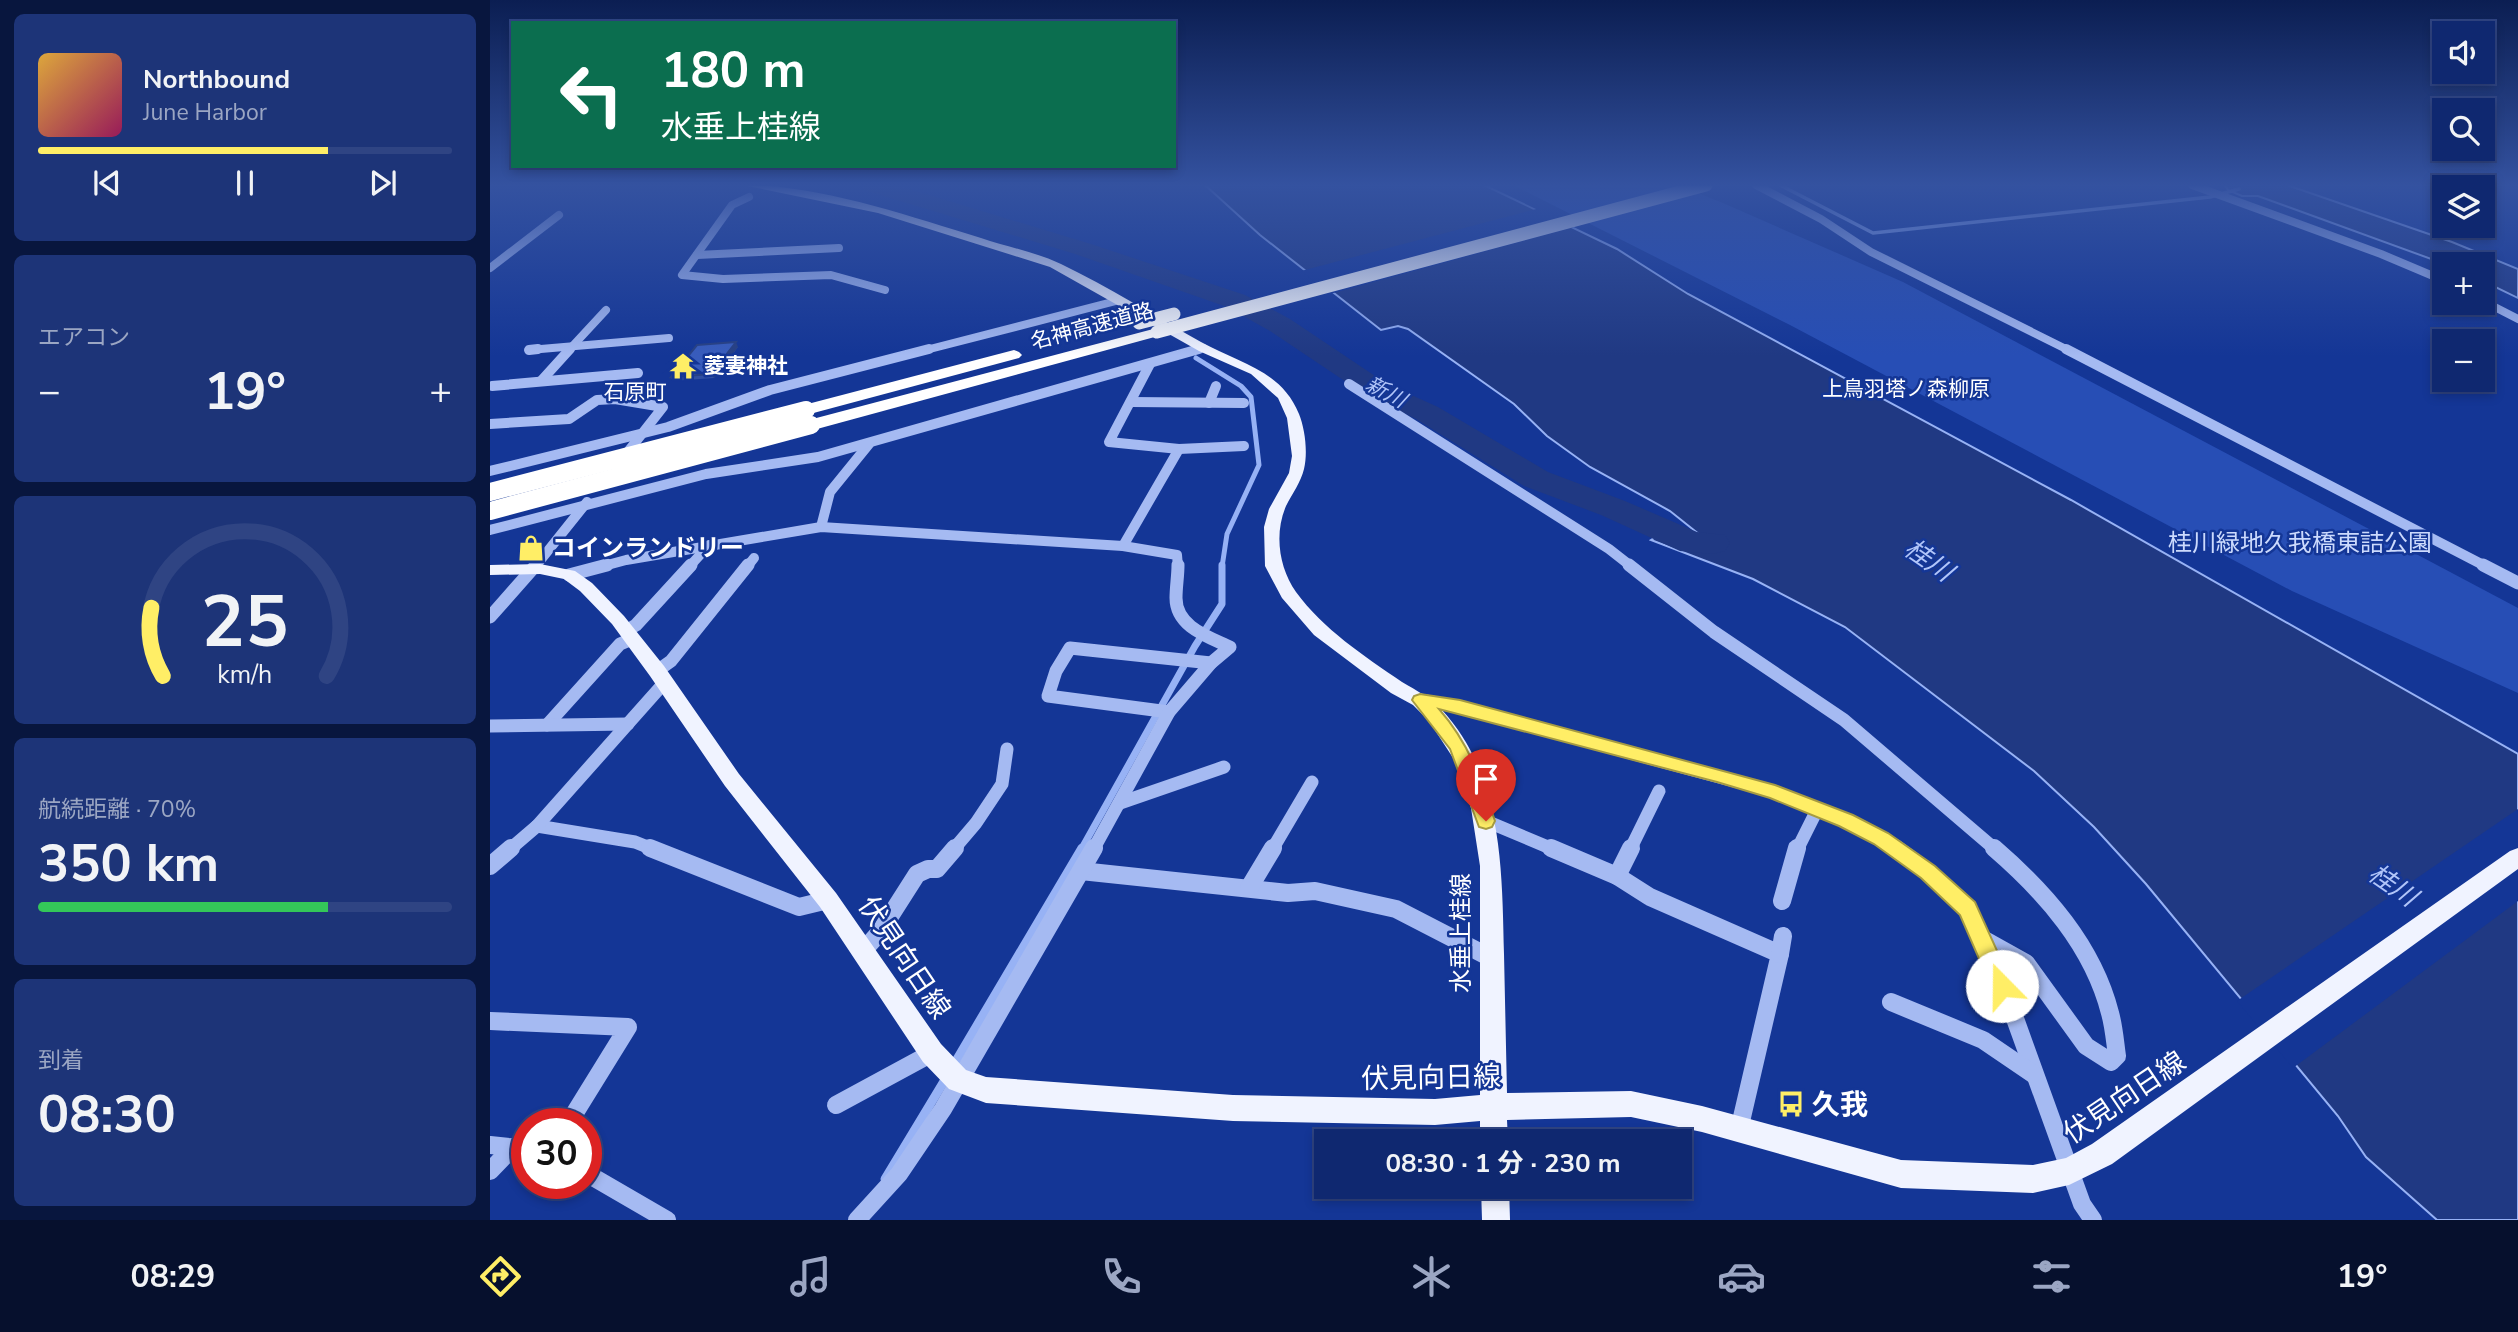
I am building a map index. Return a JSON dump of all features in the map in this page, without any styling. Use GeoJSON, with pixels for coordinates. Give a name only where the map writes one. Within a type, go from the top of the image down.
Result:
{"type":"FeatureCollection","features":[{"type":"Feature","properties":{"kind":"highway","name":"名神高速道路"},"geometry":{"type":"LineString","coordinates":[[490,511],[1139,323],[1448,242]]}},
{"type":"Feature","properties":{"kind":"highway","name":"名神高速道路"},"geometry":{"type":"LineString","coordinates":[[490,492],[1157,332],[1496,242]]}},
{"type":"Feature","properties":{"kind":"main road","name":"水垂上桂線"},"geometry":{"type":"LineString","coordinates":[[983,242],[1054,265],[1203,348],[1256,371],[1277,387],[1291,407],[1299,456],[1296,473],[1278,509],[1270,545],[1273,566],[1288,594],[1320,631],[1335,645],[1420,700],[1451,735],[1461,754],[1486,821],[1491,866],[1494,1129]]}},
{"type":"Feature","properties":{"kind":"main road"},"geometry":{"type":"LineString","coordinates":[[490,570],[533,569],[569,575]]}},
{"type":"Feature","properties":{"kind":"main road","name":"伏見向日線"},"geometry":{"type":"LineString","coordinates":[[569,575],[586,587],[629,635],[732,780],[828,900],[947,1069],[986,1090],[1233,1108],[1435,1112],[1493,1107],[1631,1104],[1901,1174],[1989,1179],[2033,1178],[2069,1171],[2102,1154],[2518,858]]}},
{"type":"Feature","properties":{"kind":"main road"},"geometry":{"type":"LineString","coordinates":[[1495,1199],[1496,1220]]}},
{"type":"Feature","properties":{"kind":"street"},"geometry":{"type":"LineString","coordinates":[[490,268],[524,242]]}},
{"type":"Feature","properties":{"kind":"street"},"geometry":{"type":"LineString","coordinates":[[704,242],[682,275],[723,279],[831,275],[885,290]]}},
{"type":"Feature","properties":{"kind":"street"},"geometry":{"type":"LineString","coordinates":[[1856,242],[2518,583]]}},
{"type":"Feature","properties":{"kind":"street"},"geometry":{"type":"LineString","coordinates":[[2350,242],[2432,276]]}},
{"type":"Feature","properties":{"kind":"street"},"geometry":{"type":"LineString","coordinates":[[697,255],[839,248]]}},
{"type":"Feature","properties":{"kind":"street"},"geometry":{"type":"LineString","coordinates":[[490,471],[740,404],[770,390],[1116,301]]}},
{"type":"Feature","properties":{"kind":"street"},"geometry":{"type":"LineString","coordinates":[[2495,307],[2518,319]]}},
{"type":"Feature","properties":{"kind":"street"},"geometry":{"type":"LineString","coordinates":[[541,381],[606,310]]}},
{"type":"Feature","properties":{"kind":"street"},"geometry":{"type":"LineString","coordinates":[[529,350],[669,338]]}},
{"type":"Feature","properties":{"kind":"street"},"geometry":{"type":"LineString","coordinates":[[490,530],[741,466],[780,464],[818,457],[1203,348]]}},
{"type":"Feature","properties":{"kind":"street"},"geometry":{"type":"LineString","coordinates":[[1150,364],[1109,442],[1179,449],[1244,446]]}},
{"type":"Feature","properties":{"kind":"street"},"geometry":{"type":"LineString","coordinates":[[492,386],[638,373]]}},
{"type":"Feature","properties":{"kind":"street"},"geometry":{"type":"LineString","coordinates":[[1349,384],[1609,549],[1714,632],[1844,720],[1976,832],[2017,868],[2072,930],[2091,962],[2105,1000],[2117,1056],[2110,1062],[2098,1058],[2081,1039],[2042,980],[2025,962],[1983,939]]}},
{"type":"Feature","properties":{"kind":"street"},"geometry":{"type":"LineString","coordinates":[[1209,403],[1216,386]]}},
{"type":"Feature","properties":{"kind":"street"},"geometry":{"type":"LineString","coordinates":[[490,424],[569,419],[597,400],[615,399],[663,407],[533,569],[490,617]]}},
{"type":"Feature","properties":{"kind":"street"},"geometry":{"type":"LineString","coordinates":[[1132,402],[1244,403]]}},
{"type":"Feature","properties":{"kind":"street"},"geometry":{"type":"LineString","coordinates":[[821,527],[830,492],[869,443]]}},
{"type":"Feature","properties":{"kind":"street"},"geometry":{"type":"LineString","coordinates":[[1123,546],[1179,449]]}},
{"type":"Feature","properties":{"kind":"street"},"geometry":{"type":"LineString","coordinates":[[569,575],[626,560],[821,527],[1123,546],[1177,555],[1177,609],[1185,622],[1230,647],[1211,663],[1168,712],[1081,871],[947,1069],[943,1109],[890,1184],[859,1219]]}},
{"type":"Feature","properties":{"kind":"street"},"geometry":{"type":"LineString","coordinates":[[547,725],[709,545]]}},
{"type":"Feature","properties":{"kind":"street"},"geometry":{"type":"LineString","coordinates":[[490,866],[496,855],[537,826],[628,724],[671,661],[754,558]]}},
{"type":"Feature","properties":{"kind":"street"},"geometry":{"type":"LineString","coordinates":[[1168,712],[1048,696],[1056,671],[1070,648],[1211,663]]}},
{"type":"Feature","properties":{"kind":"street"},"geometry":{"type":"LineString","coordinates":[[1420,700],[1460,707],[1717,775],[1818,808],[1881,838],[1928,872],[1968,909],[1983,939],[2069,1171],[2082,1204],[2093,1220]]}},
{"type":"Feature","properties":{"kind":"street"},"geometry":{"type":"LineString","coordinates":[[490,726],[628,724]]}},
{"type":"Feature","properties":{"kind":"street"},"geometry":{"type":"LineString","coordinates":[[863,951],[880,932],[917,874],[928,869],[937,869],[982,814],[1002,785],[1007,749]]}},
{"type":"Feature","properties":{"kind":"street"},"geometry":{"type":"LineString","coordinates":[[1120,803],[1223,767]]}},
{"type":"Feature","properties":{"kind":"street"},"geometry":{"type":"LineString","coordinates":[[1249,888],[1312,782]]}},
{"type":"Feature","properties":{"kind":"street"},"geometry":{"type":"LineString","coordinates":[[1617,876],[1659,791]]}},
{"type":"Feature","properties":{"kind":"street"},"geometry":{"type":"LineString","coordinates":[[1782,901],[1800,839],[1818,808]]}},
{"type":"Feature","properties":{"kind":"street"},"geometry":{"type":"LineString","coordinates":[[1486,821],[1617,876],[1650,897],[1780,954]]}},
{"type":"Feature","properties":{"kind":"street"},"geometry":{"type":"LineString","coordinates":[[537,826],[635,842],[799,907],[828,900]]}},
{"type":"Feature","properties":{"kind":"street"},"geometry":{"type":"LineString","coordinates":[[1081,871],[1288,892],[1315,891],[1396,909],[1491,958]]}},
{"type":"Feature","properties":{"kind":"street"},"geometry":{"type":"LineString","coordinates":[[1739,1130],[1783,936]]}},
{"type":"Feature","properties":{"kind":"street"},"geometry":{"type":"LineString","coordinates":[[1891,1002],[1980,1037],[2006,1051],[2033,1075]]}},
{"type":"Feature","properties":{"kind":"street"},"geometry":{"type":"LineString","coordinates":[[490,1021],[628,1027],[578,1108]]}},
{"type":"Feature","properties":{"kind":"street"},"geometry":{"type":"LineString","coordinates":[[836,1105],[947,1069]]}},
{"type":"Feature","properties":{"kind":"street"},"geometry":{"type":"LineString","coordinates":[[490,1144],[511,1147]]}},
{"type":"Feature","properties":{"kind":"street"},"geometry":{"type":"LineString","coordinates":[[490,1171],[511,1155]]}},
{"type":"Feature","properties":{"kind":"street"},"geometry":{"type":"LineString","coordinates":[[602,1182],[667,1220]]}},
{"type":"Feature","properties":{"kind":"green space","name":"桂川緑地久我橋東詰公園"},"geometry":{"type":"Polygon","coordinates":[[[1626,242],[1812,242],[1903,282],[2518,608],[2518,693],[2292,591],[1790,325],[1626,242]]]}},
{"type":"Feature","properties":{"kind":"water","name":"桂川"},"geometry":{"type":"Polygon","coordinates":[[[1269,242],[1602,242],[1688,294],[2071,500],[2518,754],[2518,1220],[2437,1220],[2366,1157],[2338,1116],[2146,884],[2094,827],[2034,771],[1845,627],[1753,579],[1651,540],[1672,527],[1691,537],[1700,535],[1670,511],[1590,467],[1547,436],[1514,404],[1408,329],[1398,326],[1381,330],[1269,242]]]}},
{"type":"Feature","properties":{"kind":"water"},"geometry":{"type":"Polygon","coordinates":[[[2384,242],[2452,242],[2476,252],[2432,252],[2432,259],[2384,242]]]}},
{"type":"Feature","properties":{"kind":"water"},"geometry":{"type":"Polygon","coordinates":[[[2495,260],[2518,269],[2518,298],[2495,287],[2495,260]]]}},
{"type":"Feature","properties":{"kind":"pier"},"geometry":{"type":"Polygon","coordinates":[[[1411,242],[1520,242],[1330,294],[1301,271],[1411,242]]]}},
{"type":"Feature","properties":{"kind":"pier"},"geometry":{"type":"Polygon","coordinates":[[[2518,809],[2518,901],[2293,1068],[2237,1001],[2518,809]]]}},
{"type":"Feature","properties":{"kind":"building"},"geometry":{"type":"Polygon","coordinates":[[[736,342],[711,374],[671,377],[697,345],[736,342]]]}},
{"type":"Feature","properties":{"kind":"waterway","name":"新川"},"geometry":{"type":"LineString","coordinates":[[1060,242],[1236,301],[1280,325],[1377,390],[1427,413],[1536,479],[1613,508],[1693,543],[1712,543]]}},
{"type":"Feature","properties":{"kind":"waterway"},"geometry":{"type":"LineString","coordinates":[[1196,358],[1241,386],[1251,397],[1259,465],[1227,534],[1222,567]]}},
{"type":"Feature","properties":{"kind":"waterway"},"geometry":{"type":"LineString","coordinates":[[1081,850],[1195,646],[1222,604],[1222,567]]}},
{"type":"Feature","properties":{"kind":"waterway"},"geometry":{"type":"LineString","coordinates":[[953,1066],[1082,848]]}},
{"type":"Feature","properties":{"kind":"waterway"},"geometry":{"type":"LineString","coordinates":[[885,1179],[946,1078]]}},
{"type":"Feature","properties":{"kind":"place","name":"菱妻神社"},"geometry":{"type":"Point","coordinates":[683,366]}},
{"type":"Feature","properties":{"kind":"place","name":"コインランドリー"},"geometry":{"type":"Point","coordinates":[531,548]}},
{"type":"Feature","properties":{"kind":"place","name":"久我"},"geometry":{"type":"Point","coordinates":[1791,1104]}},
{"type":"Feature","properties":{"kind":"district","name":"上鳥羽塔ノ森柳原"},"geometry":{"type":"Point","coordinates":[1906,389]}},
{"type":"Feature","properties":{"kind":"district","name":"石原町"},"geometry":{"type":"Point","coordinates":[635,392]}},
{"type":"Feature","properties":{"kind":"route"},"geometry":{"type":"LineString","coordinates":[[1486,821],[1459,749],[1436,716],[1420,700],[1460,707],[1775,792],[1818,808],[1881,838],[1928,872],[1968,909],[2002,986]]}}]}
